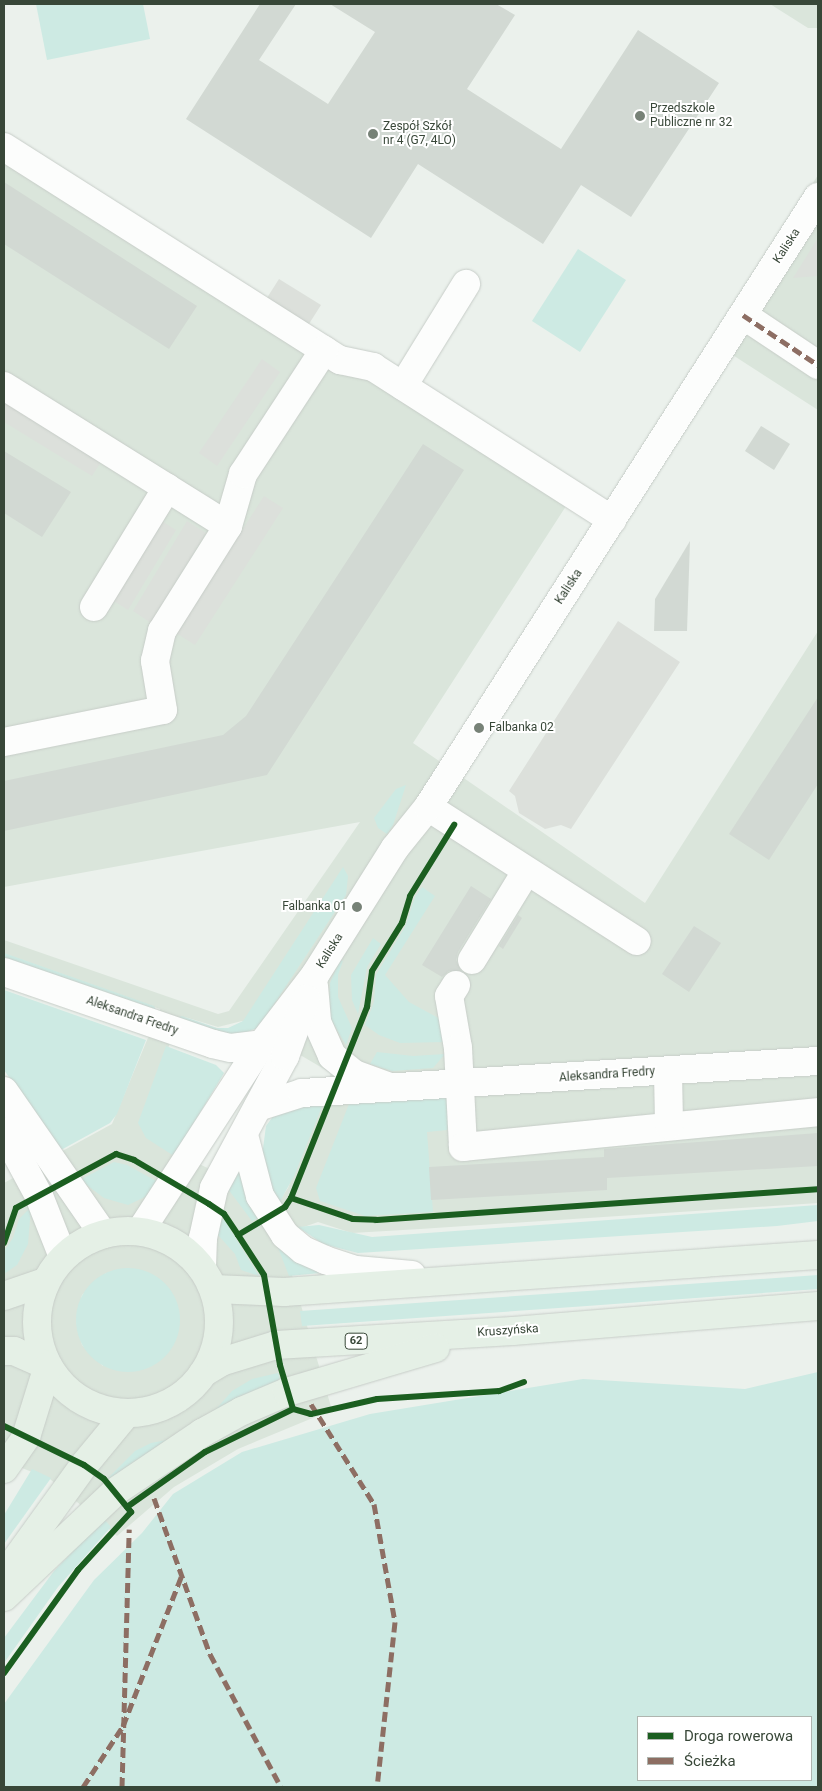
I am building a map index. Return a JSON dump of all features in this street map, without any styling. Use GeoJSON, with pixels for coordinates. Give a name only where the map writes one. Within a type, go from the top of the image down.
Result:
{"type":"FeatureCollection","features":[{"type":"Feature","properties":{"kind":"main road","name":"62"},"geometry":{"type":"LineString","coordinates":[[141,1230],[175,1243],[208,1278],[220,1327],[212,1358],[204,1373],[188,1390],[170,1403],[150,1411],[126,1414],[80,1399],[62,1385],[48,1366],[37,1332],[37,1312],[45,1282],[63,1257],[80,1244],[103,1234],[141,1230]]}},
{"type":"Feature","properties":{"kind":"main road"},"geometry":{"type":"LineString","coordinates":[[208,1278],[284,1292],[818,1256]]}},
{"type":"Feature","properties":{"kind":"main road"},"geometry":{"type":"LineString","coordinates":[[4,1296],[45,1282]]}},
{"type":"Feature","properties":{"kind":"main road","name":"Kruszyńska"},"geometry":{"type":"LineString","coordinates":[[204,1373],[221,1362],[276,1345],[513,1331],[818,1306]]}},
{"type":"Feature","properties":{"kind":"main road"},"geometry":{"type":"LineString","coordinates":[[4,1597],[116,1491],[167,1454],[242,1411],[387,1360],[513,1331]]}},
{"type":"Feature","properties":{"kind":"main road","name":"62"},"geometry":{"type":"LineString","coordinates":[[4,1351],[14,1351],[48,1366]]}},
{"type":"Feature","properties":{"kind":"main road"},"geometry":{"type":"LineString","coordinates":[[4,1469],[26,1437],[48,1366]]}},
{"type":"Feature","properties":{"kind":"main road"},"geometry":{"type":"LineString","coordinates":[[4,1576],[84,1465],[126,1414]]}},
{"type":"Feature","properties":{"kind":"street"},"geometry":{"type":"LineString","coordinates":[[4,147],[340,360],[373,367],[612,520]]}},
{"type":"Feature","properties":{"kind":"street","name":"Kaliska"},"geometry":{"type":"LineString","coordinates":[[141,1230],[262,1044],[315,975],[395,848],[428,807],[818,197]]}},
{"type":"Feature","properties":{"kind":"street"},"geometry":{"type":"LineString","coordinates":[[403,386],[466,284]]}},
{"type":"Feature","properties":{"kind":"street"},"geometry":{"type":"LineString","coordinates":[[743,315],[818,365]]}},
{"type":"Feature","properties":{"kind":"street"},"geometry":{"type":"LineString","coordinates":[[4,742],[164,710],[155,661],[162,632],[228,526],[243,474],[324,350]]}},
{"type":"Feature","properties":{"kind":"street"},"geometry":{"type":"LineString","coordinates":[[4,386],[228,526]]}},
{"type":"Feature","properties":{"kind":"street"},"geometry":{"type":"LineString","coordinates":[[94,607],[167,488]]}},
{"type":"Feature","properties":{"kind":"street"},"geometry":{"type":"LineString","coordinates":[[428,807],[526,872],[637,941]]}},
{"type":"Feature","properties":{"kind":"street"},"geometry":{"type":"LineString","coordinates":[[472,960],[526,872]]}},
{"type":"Feature","properties":{"kind":"street","name":"Aleksandra Fredry"},"geometry":{"type":"LineString","coordinates":[[4,972],[213,1044],[231,1048],[262,1044]]}},
{"type":"Feature","properties":{"kind":"street","name":"Kaliska"},"geometry":{"type":"LineString","coordinates":[[208,1278],[203,1238],[214,1188],[286,1056],[315,975]]}},
{"type":"Feature","properties":{"kind":"street","name":"Aleksandra Fredry"},"geometry":{"type":"LineString","coordinates":[[315,975],[317,1022],[332,1056],[354,1074],[395,1089]]}},
{"type":"Feature","properties":{"kind":"street"},"geometry":{"type":"LineString","coordinates":[[456,986],[449,996],[458,1048],[458,1085],[463,1147],[669,1124],[818,1112]]}},
{"type":"Feature","properties":{"kind":"street","name":"Aleksandra Fredry"},"geometry":{"type":"LineString","coordinates":[[258,1107],[302,1093],[395,1089],[818,1062]]}},
{"type":"Feature","properties":{"kind":"street"},"geometry":{"type":"LineString","coordinates":[[668,1071],[669,1124]]}},
{"type":"Feature","properties":{"kind":"street"},"geometry":{"type":"LineString","coordinates":[[4,1091],[103,1234]]}},
{"type":"Feature","properties":{"kind":"street"},"geometry":{"type":"LineString","coordinates":[[4,1131],[38,1196],[63,1257]]}},
{"type":"Feature","properties":{"kind":"street"},"geometry":{"type":"LineString","coordinates":[[244,1135],[260,1196],[285,1235],[303,1250],[356,1270],[493,1278]]}},
{"type":"Feature","properties":{"kind":"shaded area"},"geometry":{"type":"Polygon","coordinates":[[[36,4],[143,4],[150,39],[47,60],[36,4]]]}},
{"type":"Feature","properties":{"kind":"shaded area"},"geometry":{"type":"Polygon","coordinates":[[[770,4],[818,4],[818,28],[808,28],[770,4]]]}},
{"type":"Feature","properties":{"kind":"shaded area"},"geometry":{"type":"Polygon","coordinates":[[[4,131],[568,503],[413,743],[645,903],[818,631],[818,1203],[352,1233],[318,1222],[301,1228],[284,1248],[332,1410],[238,1449],[174,1487],[117,1536],[50,1479],[4,1461],[4,1183],[112,1124],[160,1009],[4,954],[4,940],[218,1014],[229,1011],[360,822],[4,887],[4,131]],[[185,1017],[178,1020],[142,1123],[173,1151],[278,1203],[288,1188],[331,1073],[242,1021],[218,1027],[185,1017]],[[106,1273],[82,1295],[76,1321],[82,1345],[103,1366],[106,1273]]]}},
{"type":"Feature","properties":{"kind":"shaded area"},"geometry":{"type":"Polygon","coordinates":[[[818,175],[818,410],[711,341],[818,175]]]}},
{"type":"Feature","properties":{"kind":"shaded area"},"geometry":{"type":"Polygon","coordinates":[[[818,238],[818,276],[793,278],[818,238]]]}},
{"type":"Feature","properties":{"kind":"shaded area"},"geometry":{"type":"Polygon","coordinates":[[[578,249],[626,280],[580,352],[532,321],[578,249]]]}},
{"type":"Feature","properties":{"kind":"shaded area"},"geometry":{"type":"Polygon","coordinates":[[[279,279],[321,305],[307,327],[265,301],[279,279]]]}},
{"type":"Feature","properties":{"kind":"shaded area"},"geometry":{"type":"Polygon","coordinates":[[[262,359],[280,372],[217,466],[199,453],[262,359]]]}},
{"type":"Feature","properties":{"kind":"shaded area"},"geometry":{"type":"Polygon","coordinates":[[[4,395],[104,457],[92,476],[4,422],[4,395]]]}},
{"type":"Feature","properties":{"kind":"shaded area"},"geometry":{"type":"Polygon","coordinates":[[[264,496],[283,508],[195,645],[176,633],[264,496]]]}},
{"type":"Feature","properties":{"kind":"shaded area"},"geometry":{"type":"Polygon","coordinates":[[[157,518],[176,530],[128,610],[109,598],[157,518]]]}},
{"type":"Feature","properties":{"kind":"shaded area"},"geometry":{"type":"Polygon","coordinates":[[[187,521],[206,533],[151,623],[133,611],[187,521]]]}},
{"type":"Feature","properties":{"kind":"shaded area"},"geometry":{"type":"Polygon","coordinates":[[[618,621],[680,662],[571,829],[561,825],[545,829],[519,813],[515,796],[509,791],[618,621]]]}},
{"type":"Feature","properties":{"kind":"shaded area"},"geometry":{"type":"Polygon","coordinates":[[[406,785],[393,825],[387,834],[378,828],[374,818],[396,789],[406,785]]]}},
{"type":"Feature","properties":{"kind":"shaded area"},"geometry":{"type":"Polygon","coordinates":[[[343,867],[348,876],[346,895],[259,1027],[236,1037],[176,1018],[182,1016],[217,1028],[228,1028],[243,1021],[343,867]]]}},
{"type":"Feature","properties":{"kind":"shaded area"},"geometry":{"type":"Polygon","coordinates":[[[422,887],[435,896],[385,975],[409,1002],[442,1020],[445,1042],[400,1043],[379,1035],[365,1025],[374,1002],[376,975],[405,927],[415,897],[422,887]]]}},
{"type":"Feature","properties":{"kind":"shaded area"},"geometry":{"type":"Polygon","coordinates":[[[373,938],[381,944],[367,967],[358,1014],[352,1000],[351,975],[373,938]]]}},
{"type":"Feature","properties":{"kind":"shaded area"},"geometry":{"type":"Polygon","coordinates":[[[4,953],[154,1006],[157,1012],[4,963],[4,953]]]}},
{"type":"Feature","properties":{"kind":"shaded area"},"geometry":{"type":"Polygon","coordinates":[[[340,960],[343,961],[338,975],[338,997],[352,1028],[346,1045],[331,1020],[329,1007],[330,983],[340,960]]]}},
{"type":"Feature","properties":{"kind":"shaded area"},"geometry":{"type":"Polygon","coordinates":[[[4,990],[146,1040],[117,1114],[110,1123],[61,1150],[4,1070],[4,990]]]}},
{"type":"Feature","properties":{"kind":"shaded area"},"geometry":{"type":"Polygon","coordinates":[[[166,1046],[216,1065],[224,1073],[174,1156],[146,1138],[138,1123],[166,1046]]]}},
{"type":"Feature","properties":{"kind":"shaded area"},"geometry":{"type":"Polygon","coordinates":[[[377,1052],[413,1056],[445,1054],[433,1068],[392,1071],[370,1064],[377,1052]]]}},
{"type":"Feature","properties":{"kind":"shaded area"},"geometry":{"type":"Polygon","coordinates":[[[448,1097],[453,1115],[447,1130],[427,1132],[433,1212],[365,1216],[320,1201],[316,1188],[349,1104],[448,1097]]]}},
{"type":"Feature","properties":{"kind":"shaded area"},"geometry":{"type":"Polygon","coordinates":[[[323,1104],[294,1176],[277,1207],[262,1156],[266,1126],[274,1115],[286,1108],[323,1104]]]}},
{"type":"Feature","properties":{"kind":"shaded area"},"geometry":{"type":"Polygon","coordinates":[[[114,1162],[127,1165],[158,1182],[147,1196],[128,1205],[104,1198],[80,1180],[114,1162]]]}},
{"type":"Feature","properties":{"kind":"shaded area"},"geometry":{"type":"Polygon","coordinates":[[[240,1166],[258,1218],[252,1221],[225,1185],[240,1166]]]}},
{"type":"Feature","properties":{"kind":"shaded area"},"geometry":{"type":"Polygon","coordinates":[[[818,1205],[818,1221],[777,1226],[358,1253],[323,1244],[298,1227],[319,1225],[372,1237],[818,1205]]]}},
{"type":"Feature","properties":{"kind":"shaded area"},"geometry":{"type":"Polygon","coordinates":[[[31,1207],[28,1244],[17,1265],[4,1274],[4,1251],[13,1238],[19,1219],[31,1207]]]}},
{"type":"Feature","properties":{"kind":"shaded area"},"geometry":{"type":"Polygon","coordinates":[[[217,1215],[225,1221],[259,1276],[241,1270],[235,1254],[218,1235],[217,1215]]]}},
{"type":"Feature","properties":{"kind":"shaded area"},"geometry":{"type":"Polygon","coordinates":[[[275,1240],[320,1273],[289,1276],[275,1240]]]}},
{"type":"Feature","properties":{"kind":"shaded area"},"geometry":{"type":"Polygon","coordinates":[[[128,1268],[148,1272],[165,1283],[176,1300],[180,1320],[176,1340],[165,1357],[148,1368],[128,1372],[108,1368],[91,1357],[80,1340],[76,1320],[80,1300],[91,1283],[108,1272],[128,1268]]]}},
{"type":"Feature","properties":{"kind":"shaded area"},"geometry":{"type":"Polygon","coordinates":[[[818,1275],[818,1289],[302,1326],[300,1311],[818,1275]]]}},
{"type":"Feature","properties":{"kind":"shaded area"},"geometry":{"type":"Polygon","coordinates":[[[818,1372],[818,1787],[4,1787],[4,1704],[94,1580],[142,1533],[173,1494],[242,1452],[370,1414],[583,1379],[745,1389],[818,1372]]]}},
{"type":"Feature","properties":{"kind":"shaded area"},"geometry":{"type":"Polygon","coordinates":[[[278,1373],[281,1382],[211,1415],[232,1391],[252,1379],[278,1373]]]}},
{"type":"Feature","properties":{"kind":"shaded area"},"geometry":{"type":"Polygon","coordinates":[[[172,1439],[113,1482],[109,1477],[135,1451],[151,1443],[172,1439]]]}},
{"type":"Feature","properties":{"kind":"shaded area"},"geometry":{"type":"Polygon","coordinates":[[[32,1469],[51,1478],[4,1544],[4,1515],[32,1469]]]}},
{"type":"Feature","properties":{"kind":"shaded area"},"geometry":{"type":"Polygon","coordinates":[[[104,1519],[111,1527],[58,1587],[4,1663],[4,1638],[54,1571],[104,1519]]]}},
{"type":"Feature","properties":{"kind":"building","name":"Zespół Szkół nr 4 (G7, 4LO)"},"geometry":{"type":"Polygon","coordinates":[[[260,4],[296,4],[259,60],[328,104],[375,32],[330,4],[496,4],[515,15],[467,89],[561,149],[638,30],[719,83],[631,217],[581,185],[543,244],[418,164],[371,238],[186,119],[260,4]]]}},
{"type":"Feature","properties":{"kind":"building"},"geometry":{"type":"Polygon","coordinates":[[[4,182],[197,306],[169,349],[4,244],[4,182]]]}},
{"type":"Feature","properties":{"kind":"building"},"geometry":{"type":"Polygon","coordinates":[[[761,426],[790,444],[774,470],[745,451],[761,426]]]}},
{"type":"Feature","properties":{"kind":"building"},"geometry":{"type":"Polygon","coordinates":[[[423,444],[464,470],[267,775],[4,831],[4,781],[223,735],[246,716],[423,444]]]}},
{"type":"Feature","properties":{"kind":"building"},"geometry":{"type":"Polygon","coordinates":[[[4,451],[71,492],[42,537],[4,513],[4,451]]]}},
{"type":"Feature","properties":{"kind":"building"},"geometry":{"type":"Polygon","coordinates":[[[690,541],[687,631],[654,631],[655,599],[690,541]]]}},
{"type":"Feature","properties":{"kind":"building"},"geometry":{"type":"Polygon","coordinates":[[[818,697],[818,784],[769,860],[729,834],[818,697]]]}},
{"type":"Feature","properties":{"kind":"building"},"geometry":{"type":"Polygon","coordinates":[[[471,886],[491,899],[458,952],[456,960],[461,971],[449,971],[442,977],[422,965],[471,886]]]}},
{"type":"Feature","properties":{"kind":"building"},"geometry":{"type":"Polygon","coordinates":[[[518,915],[522,918],[503,949],[499,946],[518,915]]]}},
{"type":"Feature","properties":{"kind":"building"},"geometry":{"type":"Polygon","coordinates":[[[694,926],[721,943],[689,992],[662,974],[694,926]]]}},
{"type":"Feature","properties":{"kind":"building"},"geometry":{"type":"Polygon","coordinates":[[[818,1133],[818,1166],[607,1178],[607,1190],[431,1200],[429,1167],[604,1157],[604,1149],[818,1133]]]}},
{"type":"Feature","properties":{"kind":"marked path"},"geometry":{"type":"LineString","coordinates":[[743,315],[818,365]]}},
{"type":"Feature","properties":{"kind":"marked path"},"geometry":{"type":"LineString","coordinates":[[311,1404],[374,1504],[395,1622],[377,1787]]}},
{"type":"Feature","properties":{"kind":"marked path"},"geometry":{"type":"LineString","coordinates":[[154,1498],[210,1654],[281,1787]]}},
{"type":"Feature","properties":{"kind":"marked path"},"geometry":{"type":"LineString","coordinates":[[122,1787],[129,1529]]}},
{"type":"Feature","properties":{"kind":"marked path"},"geometry":{"type":"LineString","coordinates":[[83,1787],[123,1726],[182,1575]]}},
{"type":"Feature","properties":{"kind":"cycle path"},"geometry":{"type":"LineString","coordinates":[[291,1198],[367,1007],[372,971],[402,923],[410,896],[454,825]]}},
{"type":"Feature","properties":{"kind":"cycle path"},"geometry":{"type":"LineString","coordinates":[[4,1243],[16,1208],[116,1154],[134,1160],[209,1204],[224,1214],[238,1235]]}},
{"type":"Feature","properties":{"kind":"cycle path"},"geometry":{"type":"LineString","coordinates":[[524,1382],[499,1391],[377,1399],[311,1414],[293,1409],[280,1365],[264,1275],[238,1235],[285,1207],[291,1198],[353,1219],[376,1220],[818,1189]]}},
{"type":"Feature","properties":{"kind":"cycle path"},"geometry":{"type":"LineString","coordinates":[[127,1507],[205,1452],[293,1409]]}},
{"type":"Feature","properties":{"kind":"cycle path"},"geometry":{"type":"LineString","coordinates":[[4,1426],[84,1465],[104,1479],[131,1512],[78,1570],[4,1673]]}},
{"type":"Feature","properties":{"kind":"place","name":"Przedszkole Publiczne nr 32"},"geometry":{"type":"Point","coordinates":[640,116]}},
{"type":"Feature","properties":{"kind":"place","name":"Zespół Szkół nr 4 (G7, 4LO)"},"geometry":{"type":"Point","coordinates":[373,134]}},
{"type":"Feature","properties":{"kind":"place","name":"Falbanka 02"},"geometry":{"type":"Point","coordinates":[479,728]}},
{"type":"Feature","properties":{"kind":"place","name":"Falbanka 01"},"geometry":{"type":"Point","coordinates":[357,907]}}]}
